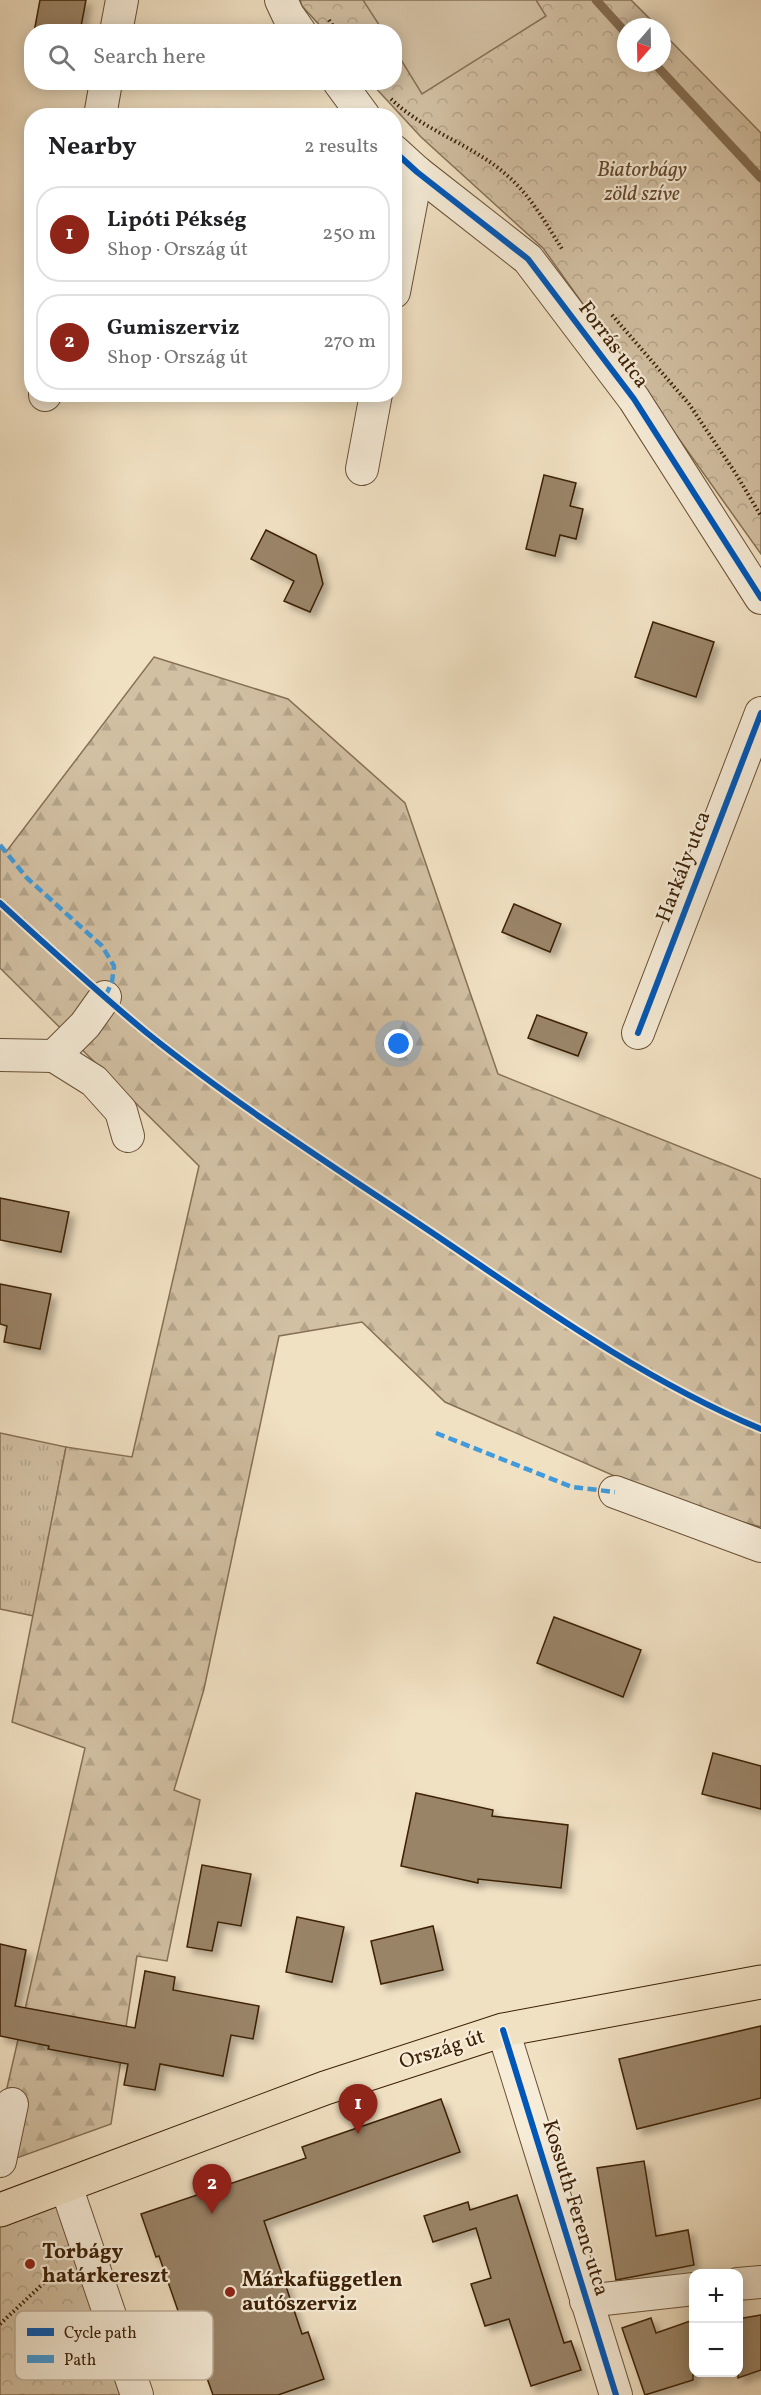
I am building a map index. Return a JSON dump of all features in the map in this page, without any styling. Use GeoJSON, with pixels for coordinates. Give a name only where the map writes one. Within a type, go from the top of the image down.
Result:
{"type":"FeatureCollection","features":[{"type":"Feature","properties":{"kind":"main road","name":"Ország út"},"geometry":{"type":"LineString","coordinates":[[0,2210],[325,2088],[503,2030],[761,1982]]}},
{"type":"Feature","properties":{"kind":"street"},"geometry":{"type":"LineString","coordinates":[[118,24],[122,0]]}},
{"type":"Feature","properties":{"kind":"street"},"geometry":{"type":"LineString","coordinates":[[281,0],[294,24]]}},
{"type":"Feature","properties":{"kind":"street"},"geometry":{"type":"LineString","coordinates":[[101,108],[105,90]]}},
{"type":"Feature","properties":{"kind":"street"},"geometry":{"type":"LineString","coordinates":[[345,90],[358,108]]}},
{"type":"Feature","properties":{"kind":"street","name":"Forrás utca"},"geometry":{"type":"LineString","coordinates":[[402,158],[528,260],[634,399],[761,597]]}},
{"type":"Feature","properties":{"kind":"street"},"geometry":{"type":"LineString","coordinates":[[402,250],[417,172]]}},
{"type":"Feature","properties":{"kind":"street"},"geometry":{"type":"LineString","coordinates":[[362,469],[375,402]]}},
{"type":"Feature","properties":{"kind":"street","name":"Harkály utca"},"geometry":{"type":"LineString","coordinates":[[638,1033],[761,714]]}},
{"type":"Feature","properties":{"kind":"street"},"geometry":{"type":"LineString","coordinates":[[54,1056],[85,1025],[105,997]]}},
{"type":"Feature","properties":{"kind":"street"},"geometry":{"type":"LineString","coordinates":[[0,1055],[54,1056],[94,1081],[121,1111],[128,1136]]}},
{"type":"Feature","properties":{"kind":"street"},"geometry":{"type":"LineString","coordinates":[[615,1492],[761,1546]]}},
{"type":"Feature","properties":{"kind":"street","name":"Kossuth Ferenc utca"},"geometry":{"type":"LineString","coordinates":[[503,2030],[616,2395]]}},
{"type":"Feature","properties":{"kind":"street"},"geometry":{"type":"LineString","coordinates":[[0,2161],[12,2104]]}},
{"type":"Feature","properties":{"kind":"street"},"geometry":{"type":"LineString","coordinates":[[66,2186],[109,2311]]}},
{"type":"Feature","properties":{"kind":"street"},"geometry":{"type":"LineString","coordinates":[[743,2284],[761,2282]]}},
{"type":"Feature","properties":{"kind":"street"},"geometry":{"type":"LineString","coordinates":[[586,2301],[689,2289]]}},
{"type":"Feature","properties":{"kind":"street"},"geometry":{"type":"LineString","coordinates":[[132,2380],[137,2395]]}},
{"type":"Feature","properties":{"kind":"path"},"geometry":{"type":"LineString","coordinates":[[0,2324],[47,2280],[91,2259]]}},
{"type":"Feature","properties":{"kind":"green space","name":"Biatorbágy zöld szíve"},"geometry":{"type":"Polygon","coordinates":[[[300,0],[631,0],[649,18],[617,18],[617,72],[671,72],[671,41],[761,133],[761,554],[543,248],[421,137],[402,116],[402,108],[394,108],[377,90],[402,90],[402,24],[319,24],[302,6],[300,0]]]}},
{"type":"Feature","properties":{"kind":"green space"},"geometry":{"type":"Polygon","coordinates":[[[363,0],[536,0],[546,16],[422,94],[402,61],[402,24],[378,24],[363,0]]]}},
{"type":"Feature","properties":{"kind":"green space"},"geometry":{"type":"Polygon","coordinates":[[[154,657],[288,699],[405,803],[498,1074],[761,1179],[761,1527],[681,1505],[445,1402],[362,1322],[279,1336],[204,1689],[174,1790],[200,1800],[167,1961],[137,1956],[111,2124],[0,2164],[0,2118],[85,1748],[12,1722],[66,1447],[132,1457],[199,1166],[0,968],[0,847],[6,852],[154,657]]]}},
{"type":"Feature","properties":{"kind":"green space"},"geometry":{"type":"Polygon","coordinates":[[[0,1433],[66,1447],[34,1616],[0,1609],[0,1433]]]}},
{"type":"Feature","properties":{"kind":"green space"},"geometry":{"type":"Polygon","coordinates":[[[66,2186],[108,2311],[15,2311],[15,2380],[132,2380],[137,2395],[0,2395],[0,2220],[66,2186]]]}},
{"type":"Feature","properties":{"kind":"building"},"geometry":{"type":"Polygon","coordinates":[[[40,0],[86,0],[82,24],[36,24],[40,0]]]}},
{"type":"Feature","properties":{"kind":"building"},"geometry":{"type":"Polygon","coordinates":[[[544,475],[576,483],[570,506],[583,509],[576,539],[560,535],[555,556],[526,549],[544,475]]]}},
{"type":"Feature","properties":{"kind":"building"},"geometry":{"type":"Polygon","coordinates":[[[266,530],[316,555],[323,584],[310,612],[284,601],[294,581],[251,559],[266,530]]]}},
{"type":"Feature","properties":{"kind":"building"},"geometry":{"type":"Polygon","coordinates":[[[653,622],[714,642],[696,697],[635,677],[653,622]]]}},
{"type":"Feature","properties":{"kind":"building"},"geometry":{"type":"Polygon","coordinates":[[[514,904],[561,924],[550,952],[502,932],[514,904]]]}},
{"type":"Feature","properties":{"kind":"building"},"geometry":{"type":"Polygon","coordinates":[[[537,1015],[587,1033],[578,1056],[528,1038],[537,1015]]]}},
{"type":"Feature","properties":{"kind":"building"},"geometry":{"type":"Polygon","coordinates":[[[0,1198],[69,1212],[61,1252],[0,1240],[0,1198]]]}},
{"type":"Feature","properties":{"kind":"building"},"geometry":{"type":"Polygon","coordinates":[[[0,1284],[51,1294],[40,1349],[4,1342],[7,1326],[0,1324],[0,1284]]]}},
{"type":"Feature","properties":{"kind":"building"},"geometry":{"type":"Polygon","coordinates":[[[554,1617],[641,1650],[623,1697],[537,1663],[554,1617]]]}},
{"type":"Feature","properties":{"kind":"building"},"geometry":{"type":"Polygon","coordinates":[[[713,1753],[761,1766],[761,1809],[702,1794],[713,1753]]]}},
{"type":"Feature","properties":{"kind":"building"},"geometry":{"type":"Polygon","coordinates":[[[416,1793],[493,1810],[492,1816],[568,1825],[561,1888],[478,1879],[478,1883],[401,1866],[416,1793]]]}},
{"type":"Feature","properties":{"kind":"building"},"geometry":{"type":"Polygon","coordinates":[[[202,1865],[251,1874],[241,1926],[218,1922],[212,1951],[187,1947],[202,1865]]]}},
{"type":"Feature","properties":{"kind":"building"},"geometry":{"type":"Polygon","coordinates":[[[297,1917],[344,1927],[332,1982],[286,1972],[297,1917]]]}},
{"type":"Feature","properties":{"kind":"building"},"geometry":{"type":"Polygon","coordinates":[[[433,1926],[443,1970],[381,1984],[371,1941],[433,1926]]]}},
{"type":"Feature","properties":{"kind":"building"},"geometry":{"type":"Polygon","coordinates":[[[0,1944],[26,1950],[15,2006],[135,2028],[145,1971],[175,1977],[173,1990],[259,2006],[253,2039],[231,2035],[223,2076],[160,2064],[155,2090],[124,2085],[128,2064],[48,2049],[49,2046],[0,2036],[0,1944]]]}},
{"type":"Feature","properties":{"kind":"building"},"geometry":{"type":"Polygon","coordinates":[[[761,2026],[761,2098],[637,2129],[619,2059],[761,2026]]]}},
{"type":"Feature","properties":{"kind":"building"},"geometry":{"type":"Polygon","coordinates":[[[441,2099],[460,2152],[264,2221],[302,2334],[308,2332],[324,2379],[278,2395],[213,2395],[208,2380],[213,2380],[213,2311],[178,2311],[159,2256],[156,2257],[141,2214],[306,2158],[302,2147],[441,2099]]]}},
{"type":"Feature","properties":{"kind":"building"},"geometry":{"type":"Polygon","coordinates":[[[644,2161],[656,2236],[688,2230],[694,2265],[616,2280],[597,2168],[644,2161]]]}},
{"type":"Feature","properties":{"kind":"building"},"geometry":{"type":"Polygon","coordinates":[[[517,2195],[564,2343],[571,2341],[581,2370],[531,2386],[509,2319],[485,2326],[471,2284],[491,2278],[476,2228],[433,2242],[424,2216],[468,2202],[470,2210],[517,2195]]]}},
{"type":"Feature","properties":{"kind":"building"},"geometry":{"type":"Polygon","coordinates":[[[761,2315],[761,2370],[743,2376],[743,2323],[743,2318],[761,2315]]]}},
{"type":"Feature","properties":{"kind":"building"},"geometry":{"type":"Polygon","coordinates":[[[651,2318],[656,2333],[689,2321],[689,2377],[693,2377],[693,2380],[645,2395],[622,2328],[651,2318]]]}},
{"type":"Feature","properties":{"kind":"waterway"},"geometry":{"type":"LineString","coordinates":[[596,0],[617,23]]}},
{"type":"Feature","properties":{"kind":"waterway"},"geometry":{"type":"LineString","coordinates":[[662,72],[761,178]]}},
{"type":"Feature","properties":{"kind":"marked path"},"geometry":{"type":"LineString","coordinates":[[0,845],[27,878],[102,946],[114,966],[112,982],[105,997]]}},
{"type":"Feature","properties":{"kind":"marked path"},"geometry":{"type":"LineString","coordinates":[[436,1433],[572,1487],[615,1492]]}},
{"type":"Feature","properties":{"kind":"cycle path"},"geometry":{"type":"LineString","coordinates":[[402,158],[528,259],[634,399],[761,598]]}},
{"type":"Feature","properties":{"kind":"cycle path"},"geometry":{"type":"LineString","coordinates":[[638,1033],[761,713]]}},
{"type":"Feature","properties":{"kind":"cycle path"},"geometry":{"type":"LineString","coordinates":[[0,903],[147,1033],[253,1112],[594,1341],[676,1388],[761,1429]]}},
{"type":"Feature","properties":{"kind":"cycle path"},"geometry":{"type":"LineString","coordinates":[[503,2030],[616,2395]]}},
{"type":"Feature","properties":{"kind":"place","name":"Lipóti Pékség"},"geometry":{"type":"Point","coordinates":[358,2134]}},
{"type":"Feature","properties":{"kind":"place","name":"Gumiszerviz"},"geometry":{"type":"Point","coordinates":[212,2214]}},
{"type":"Feature","properties":{"kind":"place","name":"Torbágy határkereszt"},"geometry":{"type":"Point","coordinates":[30,2264]}},
{"type":"Feature","properties":{"kind":"place","name":"Márkafüggetlen autószerviz"},"geometry":{"type":"Point","coordinates":[230,2292]}}]}
